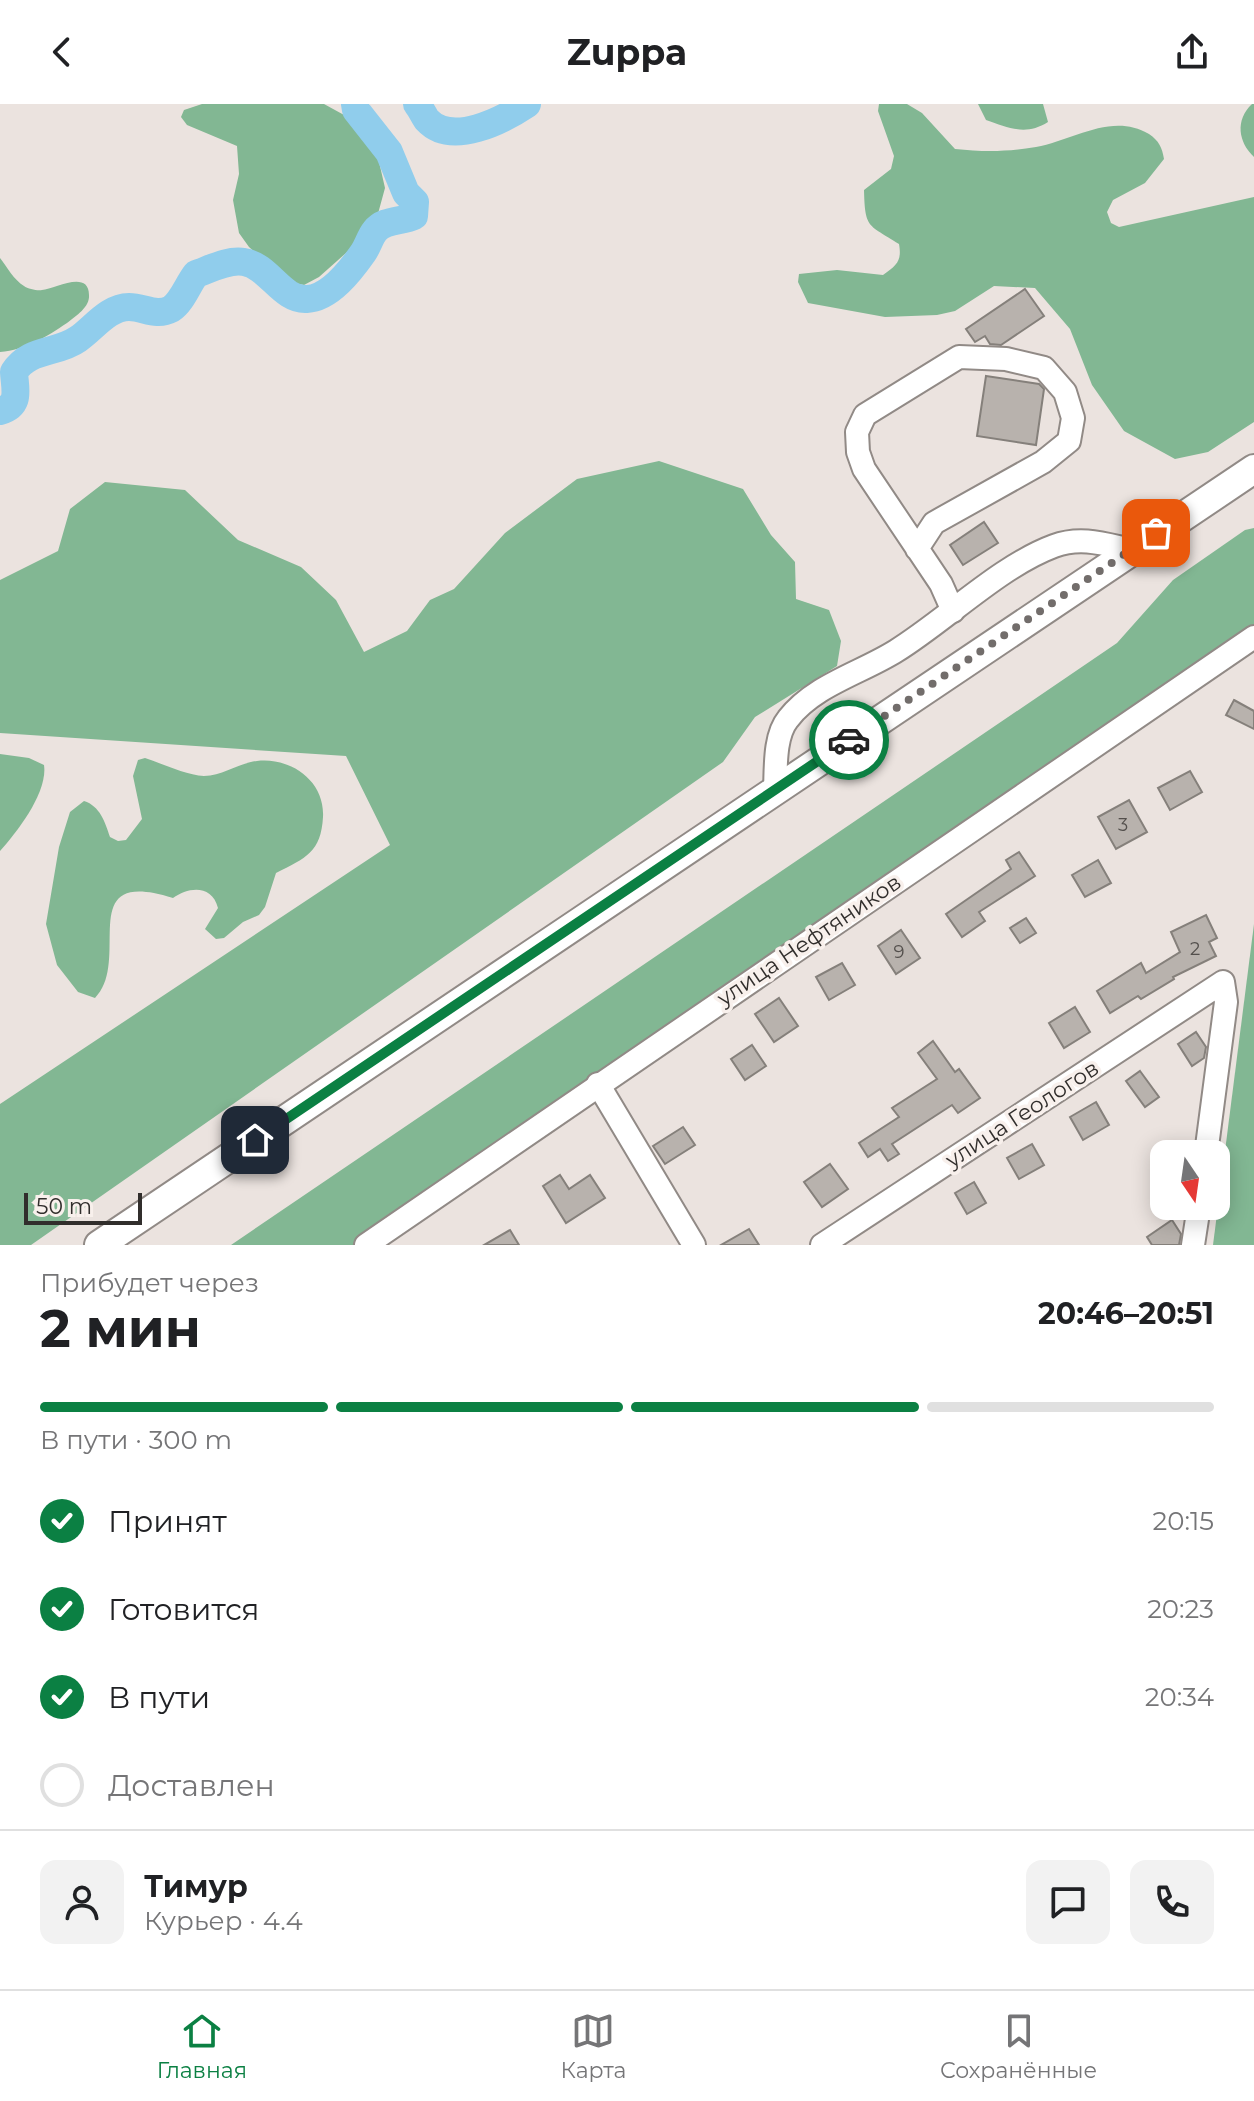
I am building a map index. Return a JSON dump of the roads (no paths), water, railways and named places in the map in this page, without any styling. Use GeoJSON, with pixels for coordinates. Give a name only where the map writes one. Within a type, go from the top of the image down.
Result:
{"type":"FeatureCollection","features":[{"type":"Feature","properties":{"kind":"main road"},"geometry":{"type":"LineString","coordinates":[[99,1245],[1254,469]]}},
{"type":"Feature","properties":{"kind":"street"},"geometry":{"type":"LineString","coordinates":[[917,549],[934,523],[1043,462],[1069,441],[1073,418],[1065,392],[1044,368],[1006,359],[959,357],[865,415],[857,432],[858,452],[864,469],[917,549],[941,584],[953,611]]}},
{"type":"Feature","properties":{"kind":"street"},"geometry":{"type":"LineString","coordinates":[[775,790],[778,747],[786,720],[812,696],[895,652],[1028,558],[1055,545],[1082,539],[1131,550]]}},
{"type":"Feature","properties":{"kind":"street","name":"улица Нефтяников"},"geometry":{"type":"LineString","coordinates":[[366,1245],[1254,637]]}},
{"type":"Feature","properties":{"kind":"street","name":"улица Геологов"},"geometry":{"type":"LineString","coordinates":[[822,1245],[1223,982],[1226,1002],[1208,1140]]}},
{"type":"Feature","properties":{"kind":"street"},"geometry":{"type":"LineString","coordinates":[[598,1084],[694,1245]]}},
{"type":"Feature","properties":{"kind":"street"},"geometry":{"type":"LineString","coordinates":[[1193,1245],[1197,1220]]}},
{"type":"Feature","properties":{"kind":"waterway"},"geometry":{"type":"LineString","coordinates":[[0,411],[14,401],[14,372],[27,359],[70,344],[108,314],[121,308],[160,312],[171,309],[196,274],[213,267],[238,261],[253,265],[298,298],[324,294],[339,282],[379,227],[414,216],[415,202],[406,193],[389,152],[356,110],[355,104]]}},
{"type":"Feature","properties":{"kind":"waterway"},"geometry":{"type":"LineString","coordinates":[[417,104],[427,120],[437,128],[450,131],[477,128],[527,104]]}}]}
